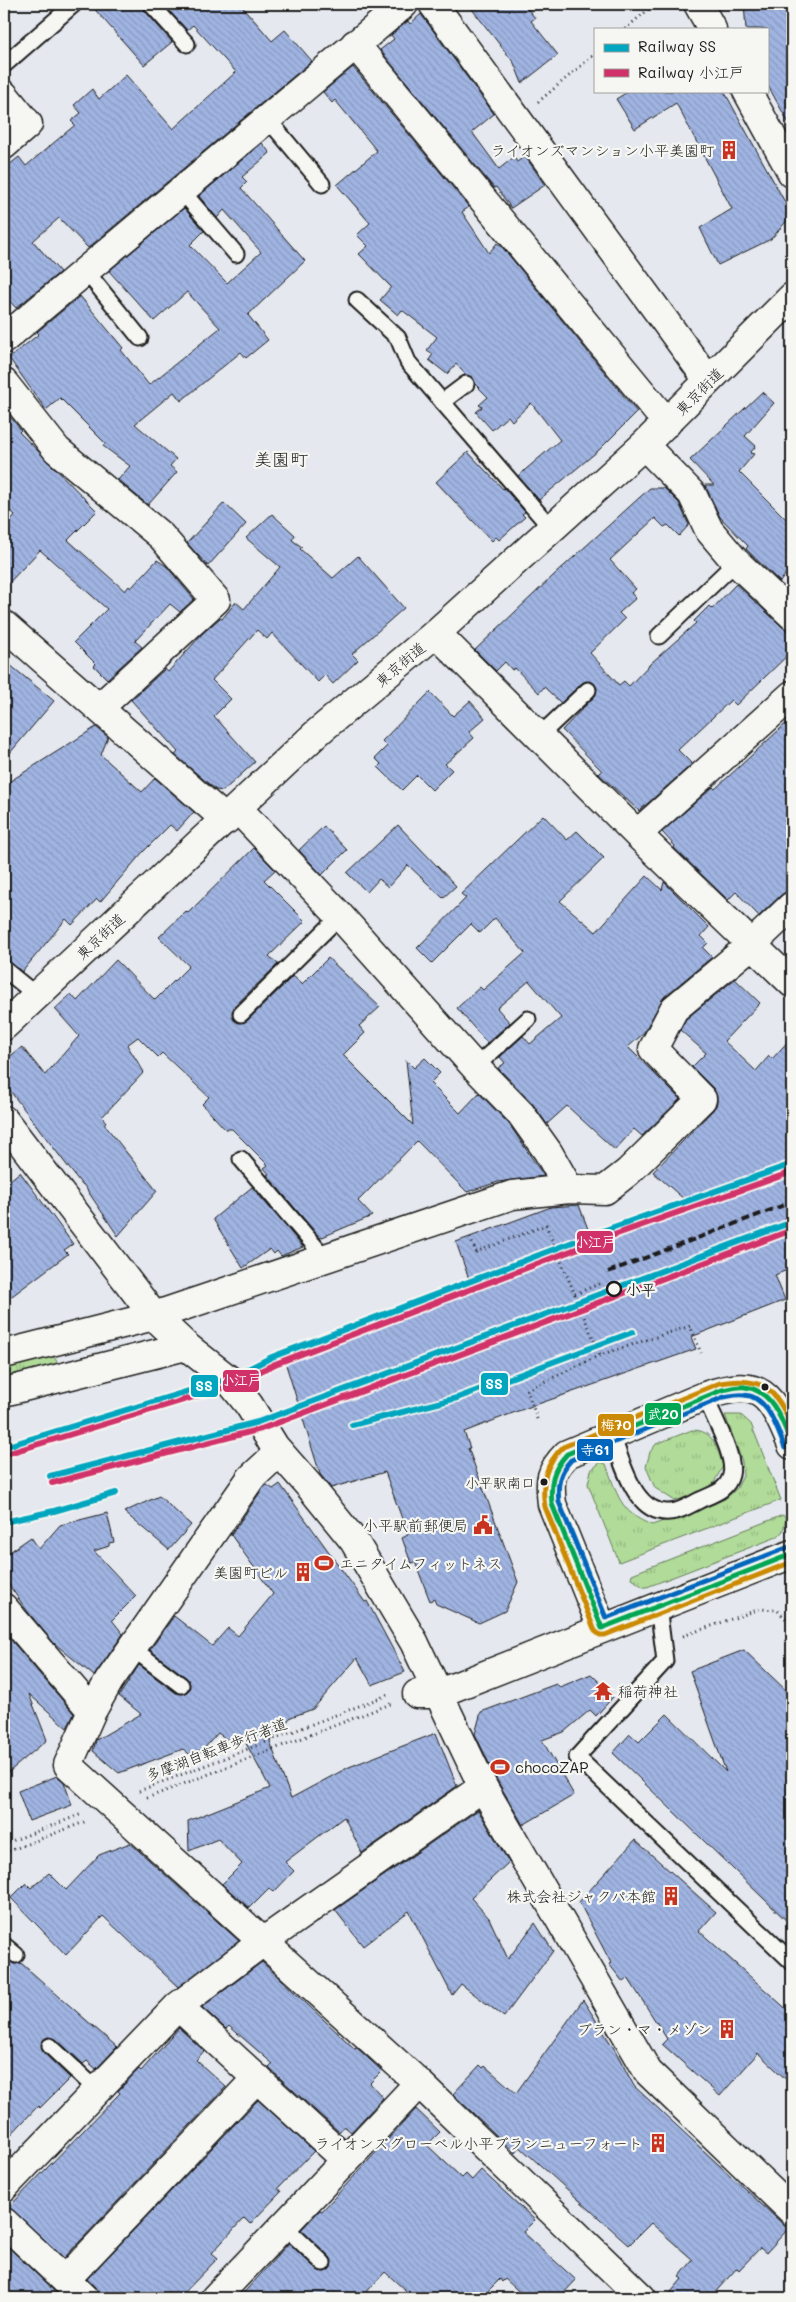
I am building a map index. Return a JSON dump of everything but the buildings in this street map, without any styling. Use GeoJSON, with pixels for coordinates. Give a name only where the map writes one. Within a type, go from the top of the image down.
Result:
{"type":"FeatureCollection","features":[{"type":"Feature","properties":{"kind":"street"},"geometry":{"type":"LineString","coordinates":[[4,339],[404,4]]}},
{"type":"Feature","properties":{"kind":"street"},"geometry":{"type":"LineString","coordinates":[[433,4],[708,380]]}},
{"type":"Feature","properties":{"kind":"street"},"geometry":{"type":"LineString","coordinates":[[698,4],[711,28]]}},
{"type":"Feature","properties":{"kind":"street"},"geometry":{"type":"LineString","coordinates":[[356,44],[667,423]]}},
{"type":"Feature","properties":{"kind":"street"},"geometry":{"type":"LineString","coordinates":[[747,92],[792,172]]}},
{"type":"Feature","properties":{"kind":"street"},"geometry":{"type":"LineString","coordinates":[[4,95],[28,124],[4,145]]}},
{"type":"Feature","properties":{"kind":"street","name":"東京街道"},"geometry":{"type":"LineString","coordinates":[[4,1026],[318,732],[436,634],[644,445],[792,298]]}},
{"type":"Feature","properties":{"kind":"street"},"geometry":{"type":"LineString","coordinates":[[4,384],[57,450],[161,536],[216,600],[99,708]]}},
{"type":"Feature","properties":{"kind":"street"},"geometry":{"type":"LineString","coordinates":[[644,445],[692,494],[709,530],[736,562],[792,615]]}},
{"type":"Feature","properties":{"kind":"street"},"geometry":{"type":"LineString","coordinates":[[4,625],[99,708],[232,814],[340,916],[475,1067],[521,1114],[548,1152],[569,1190]]}},
{"type":"Feature","properties":{"kind":"street"},"geometry":{"type":"LineString","coordinates":[[436,634],[637,834],[792,983]]}},
{"type":"Feature","properties":{"kind":"street"},"geometry":{"type":"LineString","coordinates":[[637,834],[792,694]]}},
{"type":"Feature","properties":{"kind":"street"},"geometry":{"type":"LineString","coordinates":[[4,1354],[154,1316],[512,1195],[569,1190],[605,1190],[628,1172],[702,1099],[653,1050],[674,1010],[752,945],[792,906]]}},
{"type":"Feature","properties":{"kind":"street"},"geometry":{"type":"LineString","coordinates":[[4,1120],[154,1316],[186,1346],[228,1379],[249,1406],[279,1452],[312,1488],[354,1541],[414,1642],[416,1693],[483,1786],[648,2072],[792,2211]]}},
{"type":"Feature","properties":{"kind":"street"},"geometry":{"type":"LineString","coordinates":[[4,1392],[186,1346]]}},
{"type":"Feature","properties":{"kind":"street"},"geometry":{"type":"LineString","coordinates":[[602,1628],[552,1504],[550,1483],[555,1466],[567,1454],[704,1396],[722,1390],[746,1387],[763,1395],[777,1409],[792,1445]]}},
{"type":"Feature","properties":{"kind":"street"},"geometry":{"type":"LineString","coordinates":[[279,1452],[251,1478],[109,1681],[92,1711],[68,1765],[419,2083],[642,2298]]}},
{"type":"Feature","properties":{"kind":"street"},"geometry":{"type":"LineString","coordinates":[[416,1693],[602,1628],[792,1554]]}},
{"type":"Feature","properties":{"kind":"street"},"geometry":{"type":"LineString","coordinates":[[4,1608],[92,1711]]}},
{"type":"Feature","properties":{"kind":"street"},"geometry":{"type":"LineString","coordinates":[[4,2187],[178,2006],[264,1942],[483,1786]]}},
{"type":"Feature","properties":{"kind":"street"},"geometry":{"type":"LineString","coordinates":[[178,2006],[346,2160]]}},
{"type":"Feature","properties":{"kind":"street"},"geometry":{"type":"LineString","coordinates":[[4,2222],[74,2289],[257,2078]]}},
{"type":"Feature","properties":{"kind":"street"},"geometry":{"type":"LineString","coordinates":[[215,2298],[419,2083]]}},
{"type":"Feature","properties":{"kind":"lane"},"geometry":{"type":"LineString","coordinates":[[4,65],[74,4]]}},
{"type":"Feature","properties":{"kind":"lane"},"geometry":{"type":"LineString","coordinates":[[152,4],[187,44]]}},
{"type":"Feature","properties":{"kind":"lane"},"geometry":{"type":"LineString","coordinates":[[267,118],[322,184]]}},
{"type":"Feature","properties":{"kind":"lane"},"geometry":{"type":"LineString","coordinates":[[181,190],[236,254]]}},
{"type":"Feature","properties":{"kind":"lane"},"geometry":{"type":"LineString","coordinates":[[85,270],[140,338]]}},
{"type":"Feature","properties":{"kind":"lane"},"geometry":{"type":"LineString","coordinates":[[357,300],[398,338],[408,362],[551,528]]}},
{"type":"Feature","properties":{"kind":"lane"},"geometry":{"type":"LineString","coordinates":[[442,402],[466,384]]}},
{"type":"Feature","properties":{"kind":"lane"},"geometry":{"type":"LineString","coordinates":[[659,636],[736,562]]}},
{"type":"Feature","properties":{"kind":"lane"},"geometry":{"type":"LineString","coordinates":[[539,736],[588,690]]}},
{"type":"Feature","properties":{"kind":"lane"},"geometry":{"type":"LineString","coordinates":[[241,1014],[340,916]]}},
{"type":"Feature","properties":{"kind":"lane"},"geometry":{"type":"LineString","coordinates":[[4,969],[36,995]]}},
{"type":"Feature","properties":{"kind":"lane"},"geometry":{"type":"LineString","coordinates":[[475,1067],[528,1019]]}},
{"type":"Feature","properties":{"kind":"lane"},"geometry":{"type":"LineString","coordinates":[[241,1159],[325,1258]]}},
{"type":"Feature","properties":{"kind":"lane"},"geometry":{"type":"LineString","coordinates":[[612,1435],[639,1500],[660,1512],[676,1511],[723,1490],[731,1475],[731,1460],[704,1396]]}},
{"type":"Feature","properties":{"kind":"lane"},"geometry":{"type":"LineString","coordinates":[[658,1606],[665,1661],[576,1757],[792,1962]]}},
{"type":"Feature","properties":{"kind":"lane"},"geometry":{"type":"LineString","coordinates":[[132,1648],[181,1685]]}},
{"type":"Feature","properties":{"kind":"lane"},"geometry":{"type":"LineString","coordinates":[[4,1944],[16,1955]]}},
{"type":"Feature","properties":{"kind":"lane"},"geometry":{"type":"LineString","coordinates":[[50,2046],[97,2090]]}},
{"type":"Feature","properties":{"kind":"lane"},"geometry":{"type":"LineString","coordinates":[[284,2226],[323,2263]]}},
{"type":"Feature","properties":{"kind":"path"},"geometry":{"type":"LineString","coordinates":[[626,28],[655,4]]}},
{"type":"Feature","properties":{"kind":"path"},"geometry":{"type":"LineString","coordinates":[[518,119],[594,55]]}},
{"type":"Feature","properties":{"kind":"path"},"geometry":{"type":"LineString","coordinates":[[476,1252],[546,1225],[600,1355]]}},
{"type":"Feature","properties":{"kind":"path"},"geometry":{"type":"LineString","coordinates":[[575,1294],[599,1284]]}},
{"type":"Feature","properties":{"kind":"path"},"geometry":{"type":"LineString","coordinates":[[537,1419],[527,1390],[600,1355],[690,1326],[701,1353]]}},
{"type":"Feature","properties":{"kind":"path"},"geometry":{"type":"LineString","coordinates":[[663,1642],[760,1609],[778,1610],[792,1625]]}},
{"type":"Feature","properties":{"kind":"path"},"geometry":{"type":"LineString","coordinates":[[4,1853],[113,1806],[416,1693]]}},
{"type":"Feature","properties":{"kind":"path","name":"多摩湖自転車歩行者道"},"geometry":{"type":"LineString","coordinates":[[4,1844],[113,1806],[416,1693]]}},
{"type":"Feature","properties":{"kind":"green space"},"geometry":{"type":"Polygon","coordinates":[[[52,1354],[58,1363],[54,1369],[4,1381],[4,1367],[52,1354]]]}},
{"type":"Feature","properties":{"kind":"green space"},"geometry":{"type":"Polygon","coordinates":[[[725,1415],[741,1415],[751,1424],[781,1500],[619,1562],[588,1484],[591,1470],[601,1462],[606,1464],[617,1493],[626,1508],[633,1515],[652,1525],[725,1499],[737,1488],[743,1476],[742,1461],[725,1415]]]}},
{"type":"Feature","properties":{"kind":"green space"},"geometry":{"type":"Polygon","coordinates":[[[692,1430],[705,1433],[714,1441],[723,1466],[711,1488],[675,1501],[655,1488],[646,1467],[650,1452],[656,1444],[692,1430]]]}},
{"type":"Feature","properties":{"kind":"green space"},"geometry":{"type":"Polygon","coordinates":[[[783,1515],[786,1519],[783,1531],[777,1537],[647,1587],[643,1587],[631,1578],[632,1574],[783,1515]]]}},
{"type":"Feature","properties":{"kind":"railway"},"geometry":{"type":"LineString","coordinates":[[608,1272],[792,1202]]}},
{"type":"Feature","properties":{"kind":"rail line","name":"SS"},"geometry":{"type":"LineString","coordinates":[[4,1447],[228,1379],[272,1357],[594,1234],[792,1164]]}},
{"type":"Feature","properties":{"kind":"rail line","name":"小江戸"},"geometry":{"type":"LineString","coordinates":[[6,1454],[230,1386],[275,1364],[597,1241],[792,1172]]}},
{"type":"Feature","properties":{"kind":"rail line","name":"SS"},"geometry":{"type":"LineString","coordinates":[[50,1476],[258,1422],[792,1222]]}},
{"type":"Feature","properties":{"kind":"rail line","name":"小江戸"},"geometry":{"type":"LineString","coordinates":[[52,1483],[261,1429],[792,1230]]}},
{"type":"Feature","properties":{"kind":"rail line","name":"SS"},"geometry":{"type":"LineString","coordinates":[[352,1425],[457,1398],[633,1332]]}},
{"type":"Feature","properties":{"kind":"rail line","name":"SS"},"geometry":{"type":"LineString","coordinates":[[4,1522],[54,1511],[116,1493]]}},
{"type":"Feature","properties":{"kind":"transit line","name":"梅70"},"geometry":{"type":"LineString","coordinates":[[792,1426],[779,1402],[765,1388],[747,1381],[720,1383],[563,1447],[548,1467],[544,1482],[545,1507],[595,1631],[600,1635],[605,1635],[792,1562]]}},
{"type":"Feature","properties":{"kind":"transit line","name":"武20"},"geometry":{"type":"LineString","coordinates":[[792,1445],[776,1409],[763,1394],[755,1389],[745,1387],[722,1390],[567,1454],[555,1471],[551,1490],[552,1504],[602,1628],[792,1554]]}},
{"type":"Feature","properties":{"kind":"transit line","name":"寺61"},"geometry":{"type":"LineString","coordinates":[[785,1448],[775,1423],[759,1401],[744,1395],[724,1397],[571,1460],[561,1475],[558,1496],[606,1618],[789,1547]]}},
{"type":"Feature","properties":{"kind":"place","name":"ライオンズマンション小平美園町"},"geometry":{"type":"Point","coordinates":[729,150]}},
{"type":"Feature","properties":{"kind":"place","name":"小平"},"geometry":{"type":"Point","coordinates":[614,1289]}},
{"type":"Feature","properties":{"kind":"place","name":"小平駅南口"},"geometry":{"type":"Point","coordinates":[544,1482]}},
{"type":"Feature","properties":{"kind":"place","name":"小平駅前郵便局"},"geometry":{"type":"Point","coordinates":[483,1525]}},
{"type":"Feature","properties":{"kind":"place","name":"エニタイムフィットネス"},"geometry":{"type":"Point","coordinates":[324,1563]}},
{"type":"Feature","properties":{"kind":"place","name":"美園町ビル"},"geometry":{"type":"Point","coordinates":[303,1572]}},
{"type":"Feature","properties":{"kind":"place","name":"稲荷神社"},"geometry":{"type":"Point","coordinates":[603,1691]}},
{"type":"Feature","properties":{"kind":"place","name":"chocoZAP"},"geometry":{"type":"Point","coordinates":[500,1767]}},
{"type":"Feature","properties":{"kind":"place","name":"株式会社ジャクパ本館"},"geometry":{"type":"Point","coordinates":[671,1896]}},
{"type":"Feature","properties":{"kind":"place","name":"ブラン・マ・メゾン"},"geometry":{"type":"Point","coordinates":[727,2029]}},
{"type":"Feature","properties":{"kind":"place","name":"ライオンズグローベル小平ブランニューフォート"},"geometry":{"type":"Point","coordinates":[658,2143]}},
{"type":"Feature","properties":{"kind":"district","name":"美園町"},"geometry":{"type":"Point","coordinates":[281,459]}}]}
